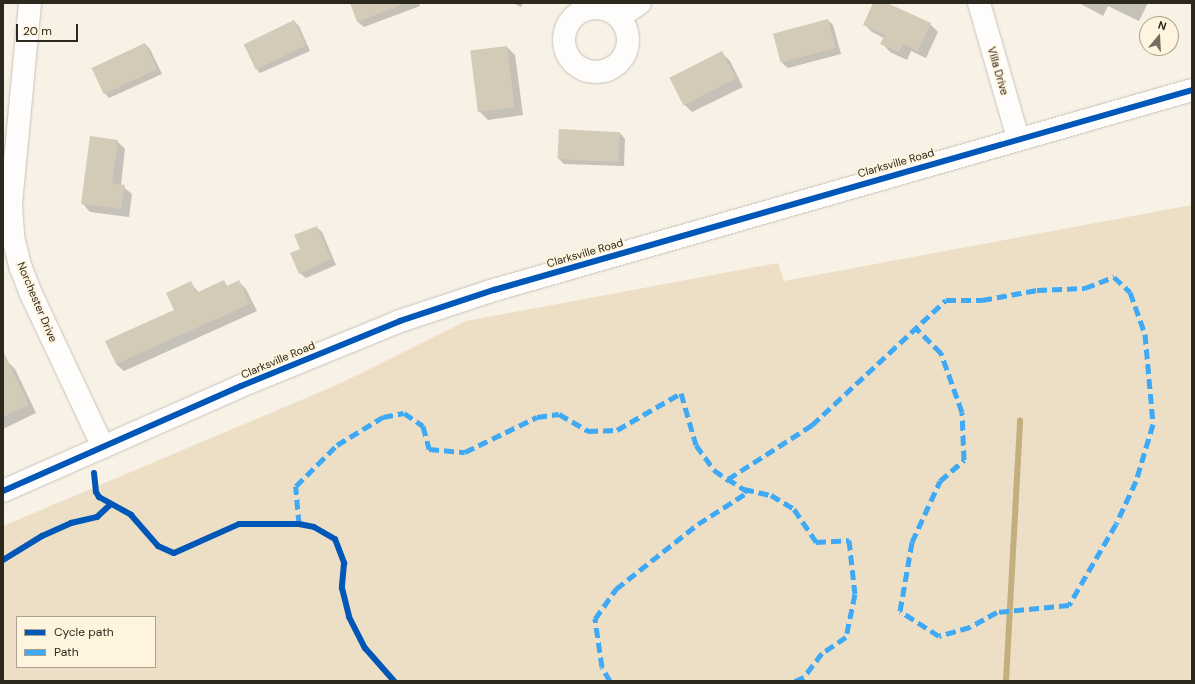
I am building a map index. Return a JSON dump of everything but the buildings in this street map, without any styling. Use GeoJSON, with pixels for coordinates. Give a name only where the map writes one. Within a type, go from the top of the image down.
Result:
{"type":"FeatureCollection","features":[{"type":"Feature","properties":{"kind":"street","name":"Norchester Drive"},"geometry":{"type":"LineString","coordinates":[[30,3],[11,205],[14,237],[21,268],[32,296],[103,447]]}},
{"type":"Feature","properties":{"kind":"street"},"geometry":{"type":"LineString","coordinates":[[620,17],[640,3]]}},
{"type":"Feature","properties":{"kind":"street","name":"Villa Drive"},"geometry":{"type":"LineString","coordinates":[[979,3],[1018,138]]}},
{"type":"Feature","properties":{"kind":"street","name":"Clarksville Road"},"geometry":{"type":"LineString","coordinates":[[3,491],[261,378],[400,321],[494,290],[1018,138],[1192,90]]}},
{"type":"Feature","properties":{"kind":"shaded area"},"geometry":{"type":"Polygon","coordinates":[[[1192,205],[1192,681],[3,681],[3,526],[339,384],[466,321],[778,263],[784,281],[1192,205]]]}},
{"type":"Feature","properties":{"kind":"waterway"},"geometry":{"type":"LineString","coordinates":[[1006,681],[1020,420]]}},
{"type":"Feature","properties":{"kind":"marked path"},"geometry":{"type":"LineString","coordinates":[[610,681],[602,667],[595,619],[616,589],[698,524],[748,492],[728,479],[812,425],[946,300],[982,300],[1037,290],[1085,288],[1114,277],[1130,292],[1145,334],[1153,424],[1136,481],[1116,524],[1069,605],[997,612],[970,627],[939,636],[900,611],[912,542],[940,481],[964,460],[962,412],[941,353],[916,328]]}},
{"type":"Feature","properties":{"kind":"marked path"},"geometry":{"type":"LineString","coordinates":[[299,524],[296,486],[337,445],[383,417],[404,413],[423,426],[429,449],[465,452],[537,417],[559,414],[588,431],[617,430],[681,393],[696,445],[714,470],[730,481]]}},
{"type":"Feature","properties":{"kind":"marked path"},"geometry":{"type":"LineString","coordinates":[[744,489],[771,495],[794,509],[816,542],[849,540],[855,594],[846,637],[822,653],[804,677],[795,681]]}},
{"type":"Feature","properties":{"kind":"cycle path"},"geometry":{"type":"LineString","coordinates":[[3,491],[241,386],[400,321],[494,290],[1192,90]]}},
{"type":"Feature","properties":{"kind":"cycle path"},"geometry":{"type":"LineString","coordinates":[[94,473],[96,492],[99,497],[131,515],[158,546],[174,553],[239,524],[299,524],[314,527],[335,539],[344,563],[342,588],[349,617],[365,648],[394,681]]}},
{"type":"Feature","properties":{"kind":"cycle path"},"geometry":{"type":"LineString","coordinates":[[3,560],[42,536],[71,523],[97,517],[111,504]]}}]}
